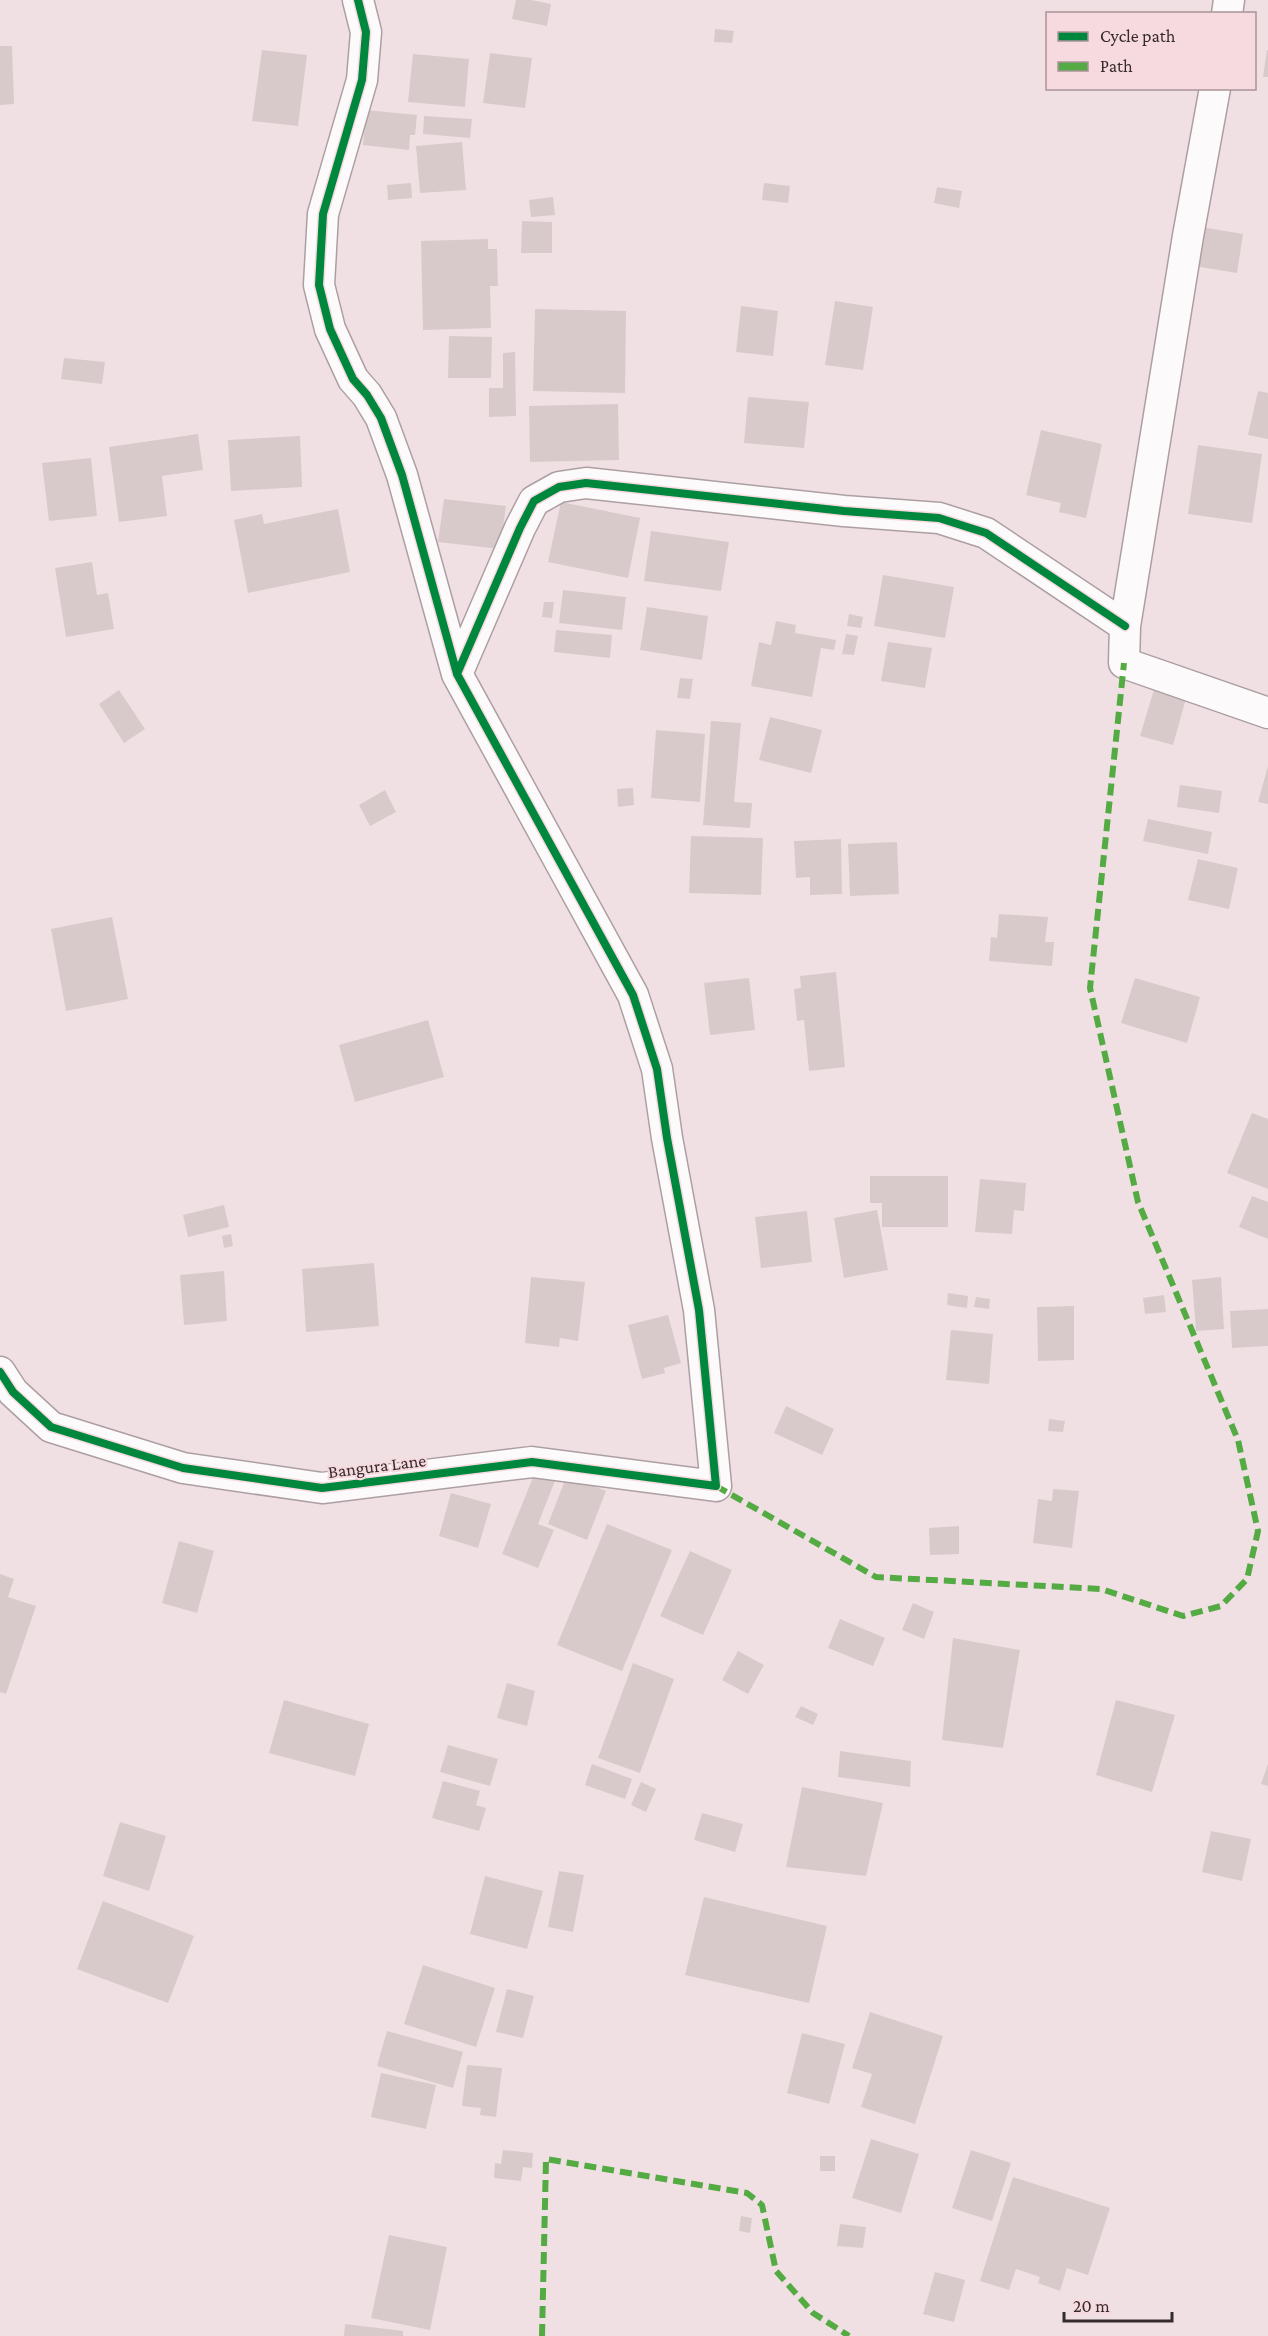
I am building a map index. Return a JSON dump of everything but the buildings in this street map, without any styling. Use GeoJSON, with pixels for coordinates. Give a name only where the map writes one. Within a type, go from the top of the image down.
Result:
{"type":"FeatureCollection","features":[{"type":"Feature","properties":{"kind":"street"},"geometry":{"type":"LineString","coordinates":[[358,0],[366,32],[362,80],[323,214],[319,285],[330,329],[353,379],[367,395],[381,418],[402,475],[458,674]]}},
{"type":"Feature","properties":{"kind":"street"},"geometry":{"type":"LineString","coordinates":[[1215,90],[1188,236],[1125,626],[1124,663],[1268,713]]}},
{"type":"Feature","properties":{"kind":"street"},"geometry":{"type":"LineString","coordinates":[[458,674],[520,528],[534,501],[559,487],[586,483],[844,511],[939,518],[986,533],[1125,626]]}},
{"type":"Feature","properties":{"kind":"street","name":"Bangura Lane"},"geometry":{"type":"LineString","coordinates":[[0,1372],[13,1392],[51,1427],[183,1468],[322,1488],[532,1462],[717,1486],[699,1310],[653,1059],[633,995],[580,894],[458,674]]}},
{"type":"Feature","properties":{"kind":"marked path"},"geometry":{"type":"LineString","coordinates":[[716,1486],[876,1577],[1101,1589],[1183,1616],[1221,1606],[1247,1579],[1258,1531],[1238,1440],[1138,1202],[1090,988],[1124,663]]}},
{"type":"Feature","properties":{"kind":"marked path"},"geometry":{"type":"LineString","coordinates":[[542,2336],[546,2159],[747,2193],[762,2205],[776,2271],[813,2313],[849,2336]]}},
{"type":"Feature","properties":{"kind":"cycle path"},"geometry":{"type":"LineString","coordinates":[[0,1372],[13,1392],[51,1427],[183,1468],[322,1488],[532,1462],[716,1486],[699,1310],[667,1138],[657,1069],[633,995],[457,674],[402,475],[381,418],[367,395],[353,379],[330,329],[319,285],[323,214],[362,80],[366,32],[358,0]]}},
{"type":"Feature","properties":{"kind":"cycle path"},"geometry":{"type":"LineString","coordinates":[[457,674],[520,528],[534,501],[559,487],[586,483],[844,511],[939,518],[986,533],[1125,626]]}}]}
